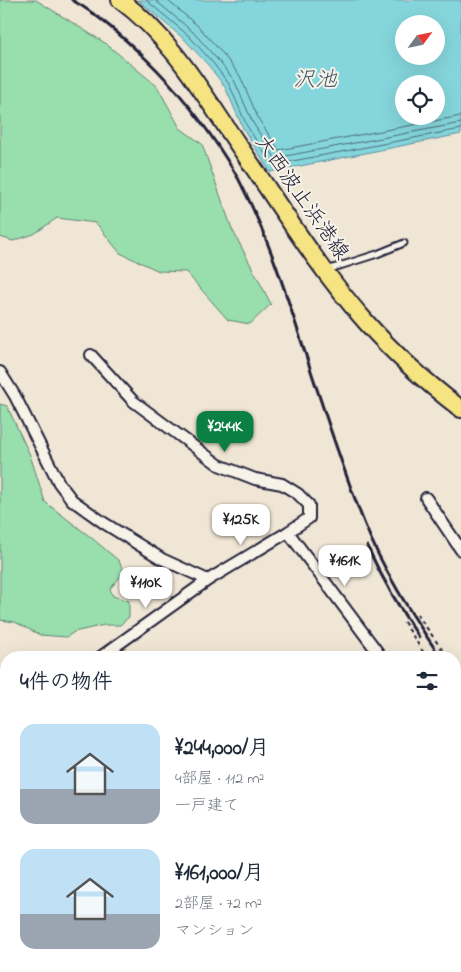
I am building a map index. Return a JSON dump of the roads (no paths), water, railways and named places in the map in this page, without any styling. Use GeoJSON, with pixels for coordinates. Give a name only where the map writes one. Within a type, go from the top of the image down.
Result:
{"type":"FeatureCollection","features":[{"type":"Feature","properties":{"kind":"main road","name":"大西波止浜港線"},"geometry":{"type":"LineString","coordinates":[[120,0],[134,11],[171,48],[325,270],[366,322],[393,351],[461,409]]}},
{"type":"Feature","properties":{"kind":"street"},"geometry":{"type":"LineString","coordinates":[[91,355],[133,401],[219,465],[255,479],[282,484],[298,494],[308,505],[309,518],[208,580],[108,651]]}},
{"type":"Feature","properties":{"kind":"street"},"geometry":{"type":"LineString","coordinates":[[0,372],[15,396],[59,483],[72,500],[104,523],[162,559],[208,580]]}},
{"type":"Feature","properties":{"kind":"street"},"geometry":{"type":"LineString","coordinates":[[426,498],[461,550]]}},
{"type":"Feature","properties":{"kind":"street"},"geometry":{"type":"LineString","coordinates":[[288,532],[377,651]]}},
{"type":"Feature","properties":{"kind":"lane"},"geometry":{"type":"LineString","coordinates":[[325,270],[377,254],[404,243]]}},
{"type":"Feature","properties":{"kind":"water","name":"沢池"},"geometry":{"type":"Polygon","coordinates":[[[138,0],[461,0],[461,134],[270,172],[243,128],[225,87],[185,40],[138,0]]]}},
{"type":"Feature","properties":{"kind":"railway"},"geometry":{"type":"LineString","coordinates":[[72,0],[102,20],[121,36],[169,83],[200,120],[237,176],[274,259],[337,451],[371,538],[398,591],[436,651]]}},
{"type":"Feature","properties":{"kind":"railway"},"geometry":{"type":"LineString","coordinates":[[367,546],[391,593],[419,637]]}}]}
